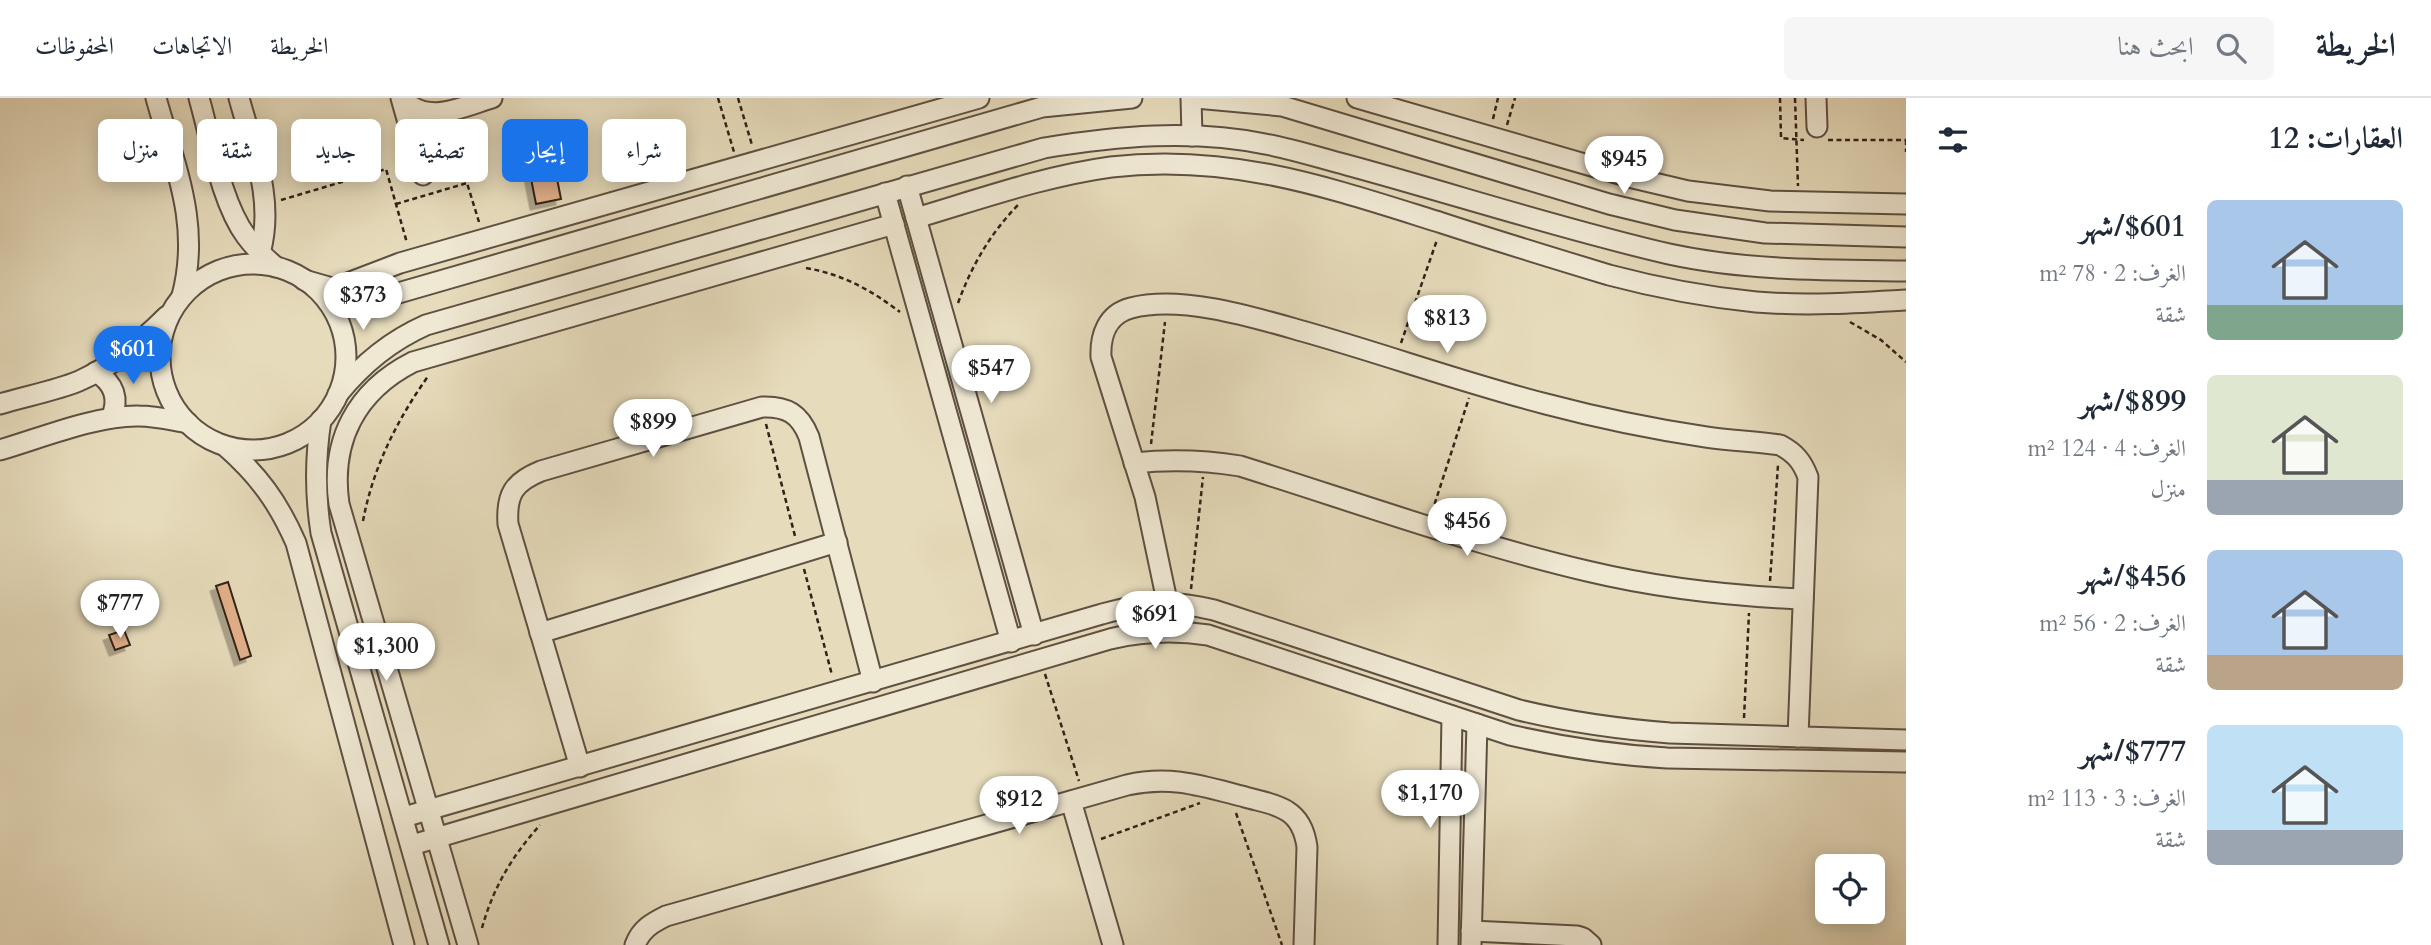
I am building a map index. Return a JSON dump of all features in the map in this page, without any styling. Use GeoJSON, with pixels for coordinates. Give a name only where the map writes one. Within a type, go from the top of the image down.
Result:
{"type":"FeatureCollection","features":[{"type":"Feature","properties":{"kind":"street"},"geometry":{"type":"LineString","coordinates":[[156,98],[190,228],[190,251],[177,303],[165,326],[161,343],[161,369],[167,394],[188,423],[211,440],[245,449],[266,449],[305,434],[321,420],[352,376],[386,346],[426,325],[907,186],[1044,149],[1118,138],[1192,136],[1265,144],[1635,246],[1711,261],[1787,269],[1906,271]]}},
{"type":"Feature","properties":{"kind":"street"},"geometry":{"type":"LineString","coordinates":[[199,98],[231,208],[246,236],[276,267]]}},
{"type":"Feature","properties":{"kind":"street"},"geometry":{"type":"LineString","coordinates":[[239,98],[266,204],[260,253]]}},
{"type":"Feature","properties":{"kind":"street"},"geometry":{"type":"LineString","coordinates":[[401,98],[407,104],[429,114],[492,98]]}},
{"type":"Feature","properties":{"kind":"street"},"geometry":{"type":"LineString","coordinates":[[401,98],[407,119]]}},
{"type":"Feature","properties":{"kind":"street"},"geometry":{"type":"LineString","coordinates":[[332,289],[412,259],[979,98]]}},
{"type":"Feature","properties":{"kind":"street"},"geometry":{"type":"LineString","coordinates":[[0,404],[76,382],[96,372],[129,351],[195,284],[225,268],[259,264],[276,267],[304,280],[353,295],[395,294],[1042,107],[1132,98]]}},
{"type":"Feature","properties":{"kind":"street"},"geometry":{"type":"LineString","coordinates":[[1192,136],[1194,98],[1282,106],[1609,204],[1675,220],[1777,234],[1906,237]]}},
{"type":"Feature","properties":{"kind":"street"},"geometry":{"type":"LineString","coordinates":[[1357,98],[1674,188],[1743,198],[1906,204]]}},
{"type":"Feature","properties":{"kind":"street"},"geometry":{"type":"LineString","coordinates":[[1816,98],[1817,127]]}},
{"type":"Feature","properties":{"kind":"street"},"geometry":{"type":"LineString","coordinates":[[916,218],[1060,176],[1111,167],[1214,165],[1315,183],[1658,288],[1759,302],[1808,304],[1906,300]]}},
{"type":"Feature","properties":{"kind":"street"},"geometry":{"type":"LineString","coordinates":[[907,186],[1034,635]]}},
{"type":"Feature","properties":{"kind":"street"},"geometry":{"type":"LineString","coordinates":[[1436,221],[1439,190]]}},
{"type":"Feature","properties":{"kind":"street"},"geometry":{"type":"LineString","coordinates":[[885,192],[1011,642]]}},
{"type":"Feature","properties":{"kind":"street"},"geometry":{"type":"LineString","coordinates":[[474,940],[428,810],[339,504],[338,456],[356,411],[375,388],[413,362],[894,224]]}},
{"type":"Feature","properties":{"kind":"street"},"geometry":{"type":"LineString","coordinates":[[304,280],[319,292],[339,322],[346,359],[338,394]]}},
{"type":"Feature","properties":{"kind":"street"},"geometry":{"type":"LineString","coordinates":[[1167,601],[1141,462],[1101,357],[1100,342],[1105,327],[1116,315],[1129,308],[1167,304],[1234,312],[1546,404],[1655,429],[1780,445],[1793,452],[1803,463],[1808,477],[1798,737]]}},
{"type":"Feature","properties":{"kind":"street"},"geometry":{"type":"LineString","coordinates":[[96,372],[109,382],[113,389],[116,404],[111,418]]}},
{"type":"Feature","properties":{"kind":"street"},"geometry":{"type":"LineString","coordinates":[[580,766],[508,524],[507,507],[513,490],[525,478],[541,471],[762,407],[778,407],[792,412],[806,430],[873,682]]}},
{"type":"Feature","properties":{"kind":"street"},"geometry":{"type":"LineString","coordinates":[[0,450],[111,418],[136,416],[188,423]]}},
{"type":"Feature","properties":{"kind":"street"},"geometry":{"type":"LineString","coordinates":[[321,420],[317,444],[316,500],[321,533],[439,945]]}},
{"type":"Feature","properties":{"kind":"street"},"geometry":{"type":"LineString","coordinates":[[225,445],[268,489],[284,515],[296,543],[404,945]]}},
{"type":"Feature","properties":{"kind":"street"},"geometry":{"type":"LineString","coordinates":[[1141,462],[1205,460],[1240,466],[1519,553],[1589,571],[1660,585],[1759,597],[1803,599]]}},
{"type":"Feature","properties":{"kind":"street"},"geometry":{"type":"LineString","coordinates":[[540,633],[837,542]]}},
{"type":"Feature","properties":{"kind":"street"},"geometry":{"type":"LineString","coordinates":[[404,817],[1127,608],[1167,601],[1189,604],[1519,710],[1556,719],[1632,730],[1906,740]]}},
{"type":"Feature","properties":{"kind":"street"},"geometry":{"type":"LineString","coordinates":[[412,845],[1134,633],[1184,631],[1208,635],[1476,724],[1548,744],[1627,756],[1906,762]]}},
{"type":"Feature","properties":{"kind":"street"},"geometry":{"type":"LineString","coordinates":[[939,663],[947,688]]}},
{"type":"Feature","properties":{"kind":"street"},"geometry":{"type":"LineString","coordinates":[[1448,945],[1452,716]]}},
{"type":"Feature","properties":{"kind":"street"},"geometry":{"type":"LineString","coordinates":[[1548,744],[1556,719]]}},
{"type":"Feature","properties":{"kind":"street"},"geometry":{"type":"LineString","coordinates":[[1476,724],[1471,938],[1577,936],[1591,945]]}},
{"type":"Feature","properties":{"kind":"street"},"geometry":{"type":"LineString","coordinates":[[635,945],[638,937],[650,924],[666,916],[1147,780],[1168,779],[1189,782],[1286,810],[1297,820],[1305,832],[1307,847],[1304,945]]}},
{"type":"Feature","properties":{"kind":"street"},"geometry":{"type":"LineString","coordinates":[[1078,799],[1084,845],[1113,945]]}},
{"type":"Feature","properties":{"kind":"path"},"geometry":{"type":"LineString","coordinates":[[718,98],[748,164]]}},
{"type":"Feature","properties":{"kind":"path"},"geometry":{"type":"LineString","coordinates":[[738,98],[748,164]]}},
{"type":"Feature","properties":{"kind":"path"},"geometry":{"type":"LineString","coordinates":[[1495,138],[1498,98]]}},
{"type":"Feature","properties":{"kind":"path"},"geometry":{"type":"LineString","coordinates":[[1495,138],[1515,98]]}},
{"type":"Feature","properties":{"kind":"path"},"geometry":{"type":"LineString","coordinates":[[1795,98],[1798,201]]}},
{"type":"Feature","properties":{"kind":"path"},"geometry":{"type":"LineString","coordinates":[[445,112],[484,239]]}},
{"type":"Feature","properties":{"kind":"path"},"geometry":{"type":"LineString","coordinates":[[1906,140],[1906,152]]}},
{"type":"Feature","properties":{"kind":"path"},"geometry":{"type":"LineString","coordinates":[[266,204],[386,169],[412,259]]}},
{"type":"Feature","properties":{"kind":"path"},"geometry":{"type":"LineString","coordinates":[[396,204],[467,183]]}},
{"type":"Feature","properties":{"kind":"path"},"geometry":{"type":"LineString","coordinates":[[957,306],[968,276],[983,248],[1001,223],[1023,200]]}},
{"type":"Feature","properties":{"kind":"path"},"geometry":{"type":"LineString","coordinates":[[1395,359],[1436,221]]}},
{"type":"Feature","properties":{"kind":"path"},"geometry":{"type":"LineString","coordinates":[[801,267],[852,281],[905,316]]}},
{"type":"Feature","properties":{"kind":"path"},"geometry":{"type":"LineString","coordinates":[[1141,462],[1167,304]]}},
{"type":"Feature","properties":{"kind":"path"},"geometry":{"type":"LineString","coordinates":[[1847,320],[1881,340],[1906,362]]}},
{"type":"Feature","properties":{"kind":"path"},"geometry":{"type":"LineString","coordinates":[[362,526],[371,488],[390,439],[416,393],[449,352]]}},
{"type":"Feature","properties":{"kind":"path"},"geometry":{"type":"LineString","coordinates":[[1428,525],[1473,384]]}},
{"type":"Feature","properties":{"kind":"path"},"geometry":{"type":"LineString","coordinates":[[1742,735],[1780,445]]}},
{"type":"Feature","properties":{"kind":"path"},"geometry":{"type":"LineString","coordinates":[[1189,604],[1205,460]]}},
{"type":"Feature","properties":{"kind":"path"},"geometry":{"type":"LineString","coordinates":[[1041,661],[1078,799]]}},
{"type":"Feature","properties":{"kind":"path"},"geometry":{"type":"LineString","coordinates":[[1229,793],[1282,945]]}},
{"type":"Feature","properties":{"kind":"path"},"geometry":{"type":"LineString","coordinates":[[1084,845],[1202,802]]}},
{"type":"Feature","properties":{"kind":"path"},"geometry":{"type":"LineString","coordinates":[[474,940],[503,874],[521,846],[544,821]]}},
{"type":"Feature","properties":{"kind":"building"},"geometry":{"type":"Polygon","coordinates":[[[532,182],[558,182],[561,199],[536,204],[532,182]]]}},
{"type":"Feature","properties":{"kind":"building"},"geometry":{"type":"Polygon","coordinates":[[[228,582],[251,656],[240,660],[216,586],[228,582]]]}},
{"type":"Feature","properties":{"kind":"building"},"geometry":{"type":"Polygon","coordinates":[[[124,630],[130,645],[115,650],[109,635],[124,630]]]}}]}
